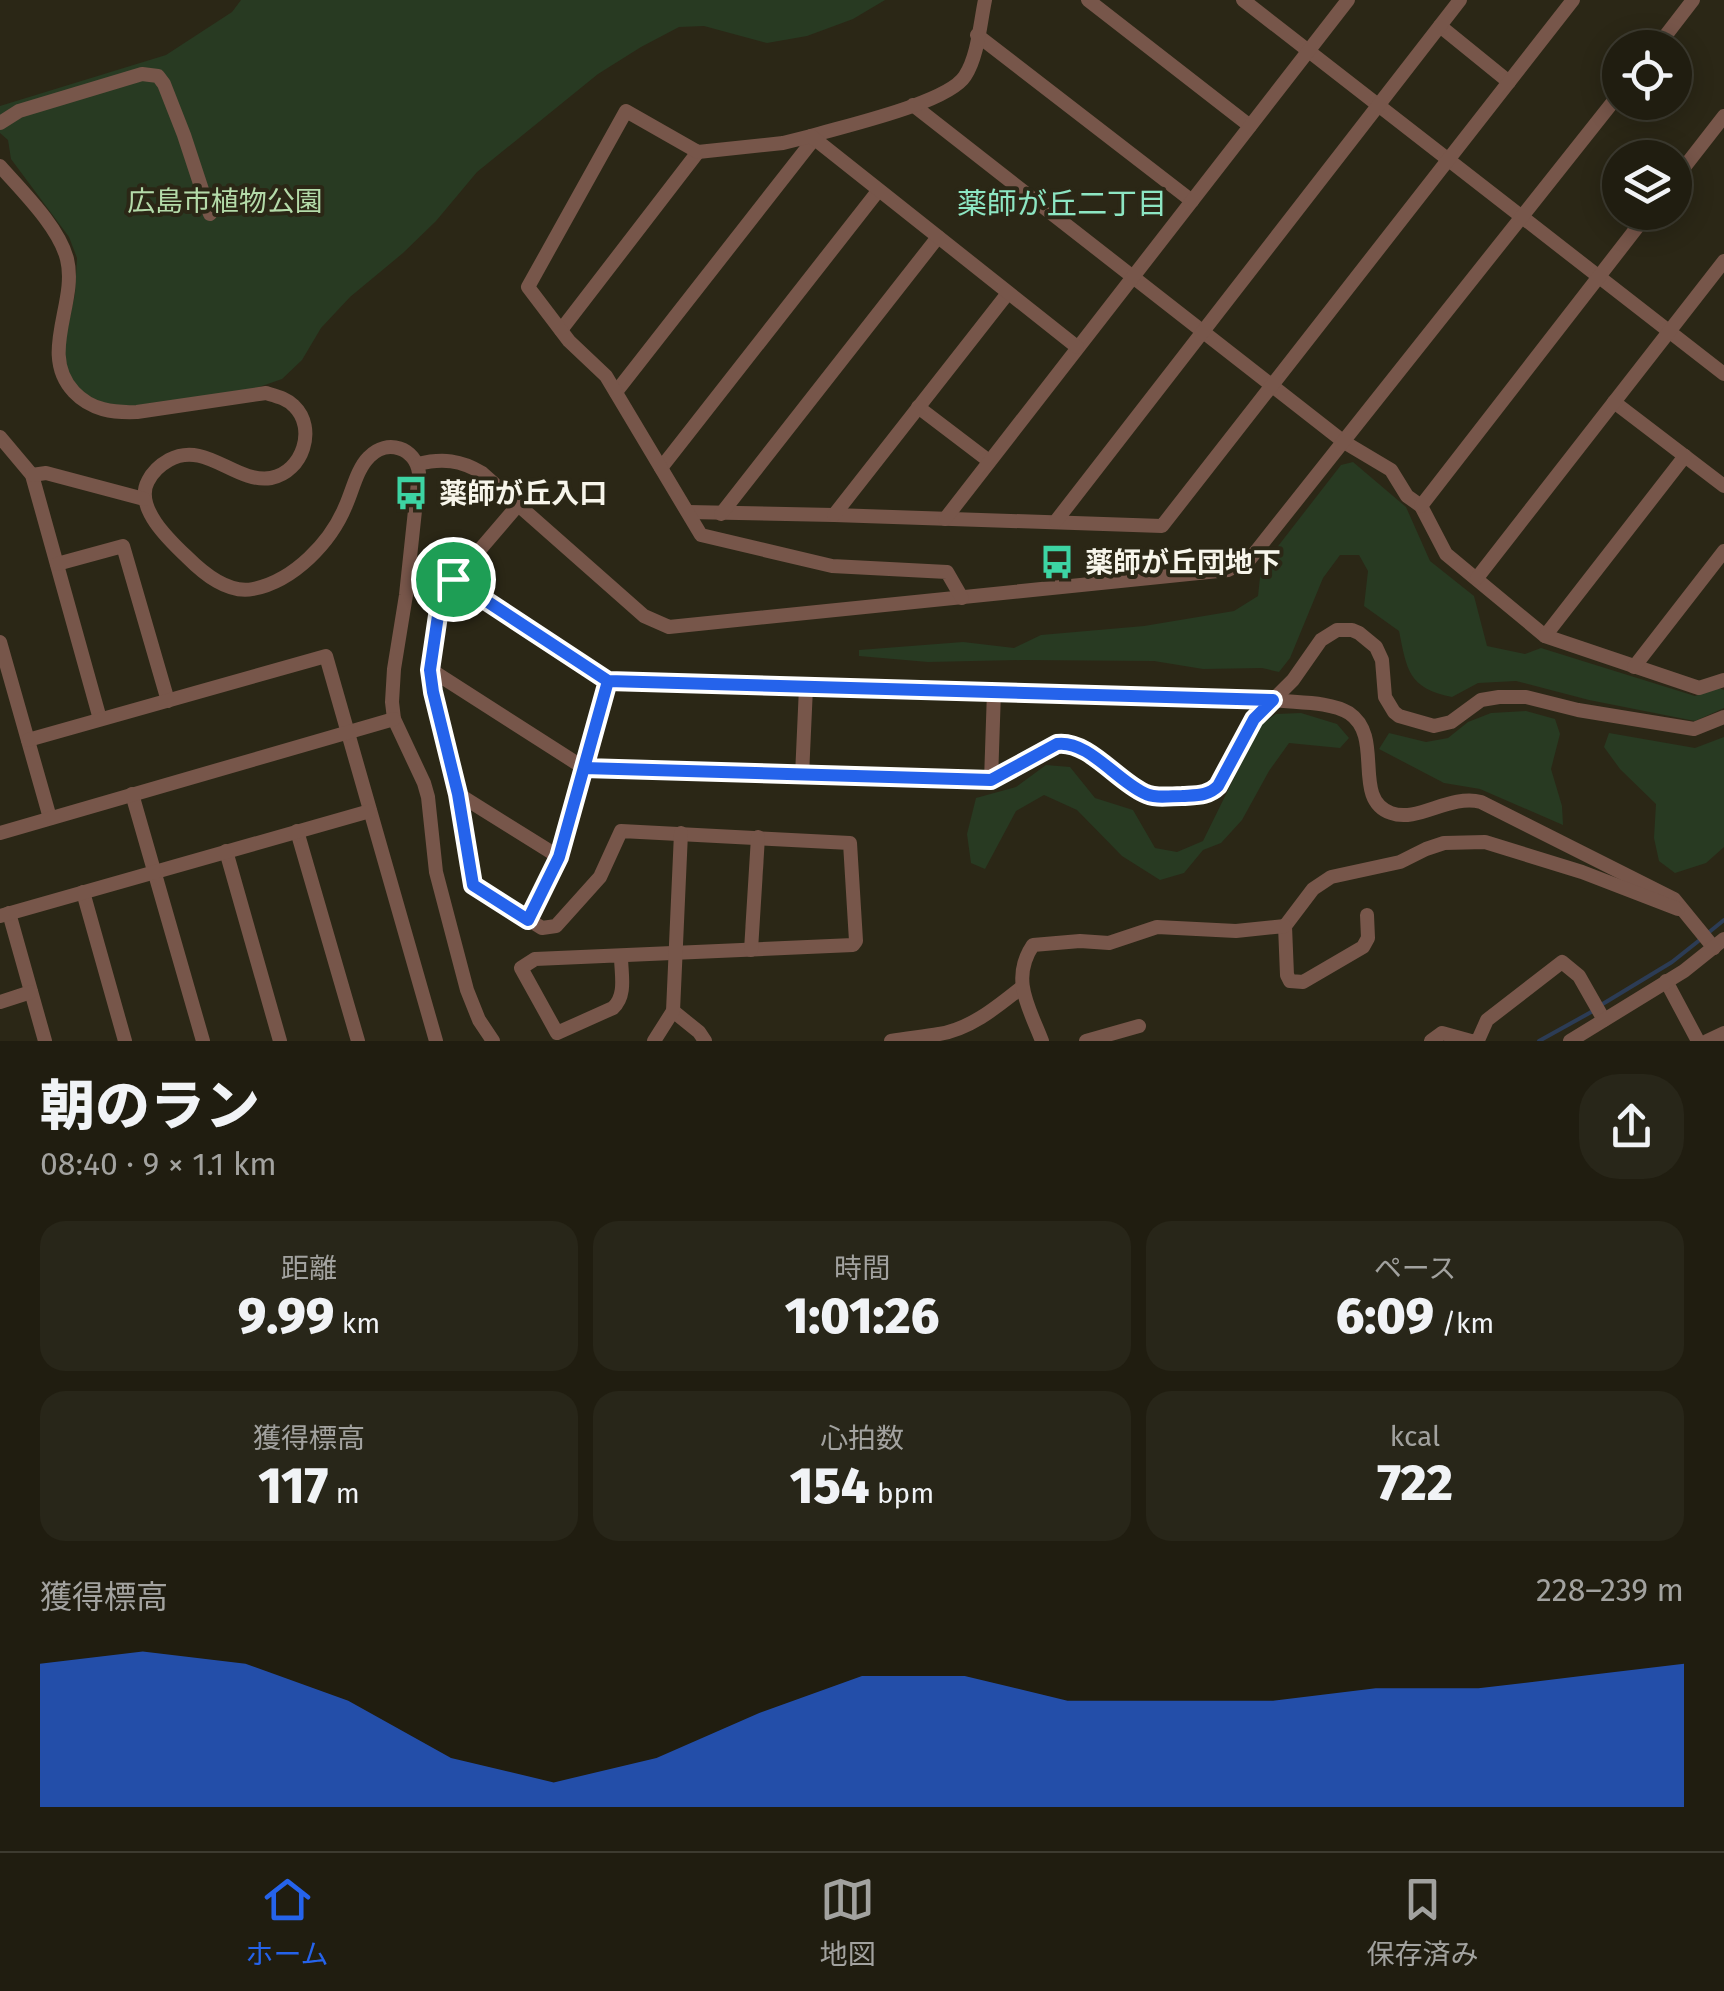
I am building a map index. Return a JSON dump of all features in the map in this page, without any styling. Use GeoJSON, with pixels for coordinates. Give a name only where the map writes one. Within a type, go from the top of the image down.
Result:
{"type":"FeatureCollection","features":[{"type":"Feature","properties":{"kind":"street"},"geometry":{"type":"LineString","coordinates":[[962,598],[947,572],[832,566],[701,535],[606,376],[569,341],[528,287],[626,111],[698,152],[812,138],[949,92],[962,81],[970,66],[985,0]]}},
{"type":"Feature","properties":{"kind":"street"},"geometry":{"type":"LineString","coordinates":[[1088,0],[1250,126]]}},
{"type":"Feature","properties":{"kind":"street"},"geometry":{"type":"LineString","coordinates":[[1244,0],[1724,374]]}},
{"type":"Feature","properties":{"kind":"street"},"geometry":{"type":"LineString","coordinates":[[945,519],[1348,0]]}},
{"type":"Feature","properties":{"kind":"street"},"geometry":{"type":"LineString","coordinates":[[1056,522],[1460,0]]}},
{"type":"Feature","properties":{"kind":"street"},"geometry":{"type":"LineString","coordinates":[[688,512],[1162,526],[1573,0]]}},
{"type":"Feature","properties":{"kind":"street"},"geometry":{"type":"LineString","coordinates":[[1670,30],[1693,0]]}},
{"type":"Feature","properties":{"kind":"street"},"geometry":{"type":"LineString","coordinates":[[1440,26],[1509,82]]}},
{"type":"Feature","properties":{"kind":"street"},"geometry":{"type":"LineString","coordinates":[[978,35],[1192,201]]}},
{"type":"Feature","properties":{"kind":"street"},"geometry":{"type":"LineString","coordinates":[[0,123],[19,112],[142,74],[158,76],[184,135],[210,214]]}},
{"type":"Feature","properties":{"kind":"street"},"geometry":{"type":"LineString","coordinates":[[913,105],[1344,442],[1391,470],[1407,496],[1420,506],[1441,548],[1546,636],[1699,688],[1724,680]]}},
{"type":"Feature","properties":{"kind":"street"},"geometry":{"type":"LineString","coordinates":[[1692,157],[1724,116]]}},
{"type":"Feature","properties":{"kind":"street"},"geometry":{"type":"LineString","coordinates":[[418,464],[460,462],[482,473],[644,616],[669,626],[1228,570],[1250,559],[1602,117]]}},
{"type":"Feature","properties":{"kind":"street"},"geometry":{"type":"LineString","coordinates":[[812,138],[1077,347]]}},
{"type":"Feature","properties":{"kind":"street"},"geometry":{"type":"LineString","coordinates":[[616,392],[812,138]]}},
{"type":"Feature","properties":{"kind":"street"},"geometry":{"type":"LineString","coordinates":[[561,330],[698,152]]}},
{"type":"Feature","properties":{"kind":"street"},"geometry":{"type":"LineString","coordinates":[[0,166],[55,233],[66,253],[68,286],[58,351],[61,372],[81,399],[116,413],[266,393],[296,407],[304,422],[302,454],[291,468],[276,477],[246,475],[210,458],[189,454],[174,457],[158,467],[145,485],[144,500],[164,533],[219,582],[244,590],[257,588],[281,578],[318,549],[335,528],[362,466],[382,447],[398,447],[418,464],[408,578],[392,687],[394,719],[424,783],[436,872],[449,922],[467,990],[492,1041]]}},
{"type":"Feature","properties":{"kind":"street"},"geometry":{"type":"LineString","coordinates":[[661,468],[878,191]]}},
{"type":"Feature","properties":{"kind":"street"},"geometry":{"type":"LineString","coordinates":[[1420,506],[1635,230]]}},
{"type":"Feature","properties":{"kind":"street"},"geometry":{"type":"LineString","coordinates":[[721,514],[938,237]]}},
{"type":"Feature","properties":{"kind":"street"},"geometry":{"type":"LineString","coordinates":[[1477,578],[1724,260]]}},
{"type":"Feature","properties":{"kind":"street"},"geometry":{"type":"LineString","coordinates":[[834,515],[1008,293]]}},
{"type":"Feature","properties":{"kind":"street"},"geometry":{"type":"LineString","coordinates":[[1614,402],[1724,486]]}},
{"type":"Feature","properties":{"kind":"street"},"geometry":{"type":"LineString","coordinates":[[918,407],[989,461]]}},
{"type":"Feature","properties":{"kind":"street"},"geometry":{"type":"LineString","coordinates":[[0,437],[32,475],[100,719]]}},
{"type":"Feature","properties":{"kind":"street"},"geometry":{"type":"LineString","coordinates":[[1546,636],[1685,456]]}},
{"type":"Feature","properties":{"kind":"street"},"geometry":{"type":"LineString","coordinates":[[32,475],[46,474],[144,500]]}},
{"type":"Feature","properties":{"kind":"street"},"geometry":{"type":"LineString","coordinates":[[519,504],[441,595],[430,670],[458,794],[473,885],[542,928],[556,926],[600,877],[621,831],[850,843],[856,941],[852,945],[534,959],[521,968],[557,1033],[619,1003],[621,956]]}},
{"type":"Feature","properties":{"kind":"street"},"geometry":{"type":"LineString","coordinates":[[57,564],[123,546],[168,701]]}},
{"type":"Feature","properties":{"kind":"street"},"geometry":{"type":"LineString","coordinates":[[1634,666],[1724,551]]}},
{"type":"Feature","properties":{"kind":"street"},"geometry":{"type":"LineString","coordinates":[[453,579],[608,681],[1273,700],[1336,708],[1353,716],[1362,728],[1367,740],[1372,795],[1386,811],[1405,815],[1460,800],[1481,802],[1674,898],[1712,940],[1684,971],[1570,1041]]}},
{"type":"Feature","properties":{"kind":"street"},"geometry":{"type":"LineString","coordinates":[[430,670],[584,768],[991,780],[1064,743],[1078,747],[1147,795],[1209,794],[1218,786],[1254,719],[1293,680],[1321,640],[1331,632],[1345,630],[1366,636],[1380,653],[1383,691],[1389,707],[1399,716],[1434,726],[1447,724],[1477,702],[1499,697],[1526,697],[1578,710],[1694,729],[1724,716]]}},
{"type":"Feature","properties":{"kind":"street"},"geometry":{"type":"LineString","coordinates":[[0,642],[50,818]]}},
{"type":"Feature","properties":{"kind":"street"},"geometry":{"type":"LineString","coordinates":[[28,740],[326,656],[436,1041]]}},
{"type":"Feature","properties":{"kind":"street"},"geometry":{"type":"LineString","coordinates":[[528,920],[559,857],[608,681]]}},
{"type":"Feature","properties":{"kind":"street"},"geometry":{"type":"LineString","coordinates":[[802,776],[806,687]]}},
{"type":"Feature","properties":{"kind":"street"},"geometry":{"type":"LineString","coordinates":[[991,780],[994,691]]}},
{"type":"Feature","properties":{"kind":"street"},"geometry":{"type":"LineString","coordinates":[[0,833],[394,719]]}},
{"type":"Feature","properties":{"kind":"street"},"geometry":{"type":"LineString","coordinates":[[132,794],[203,1041]]}},
{"type":"Feature","properties":{"kind":"street"},"geometry":{"type":"LineString","coordinates":[[458,794],[559,857]]}},
{"type":"Feature","properties":{"kind":"street"},"geometry":{"type":"LineString","coordinates":[[45,1041],[5,914],[370,810]]}},
{"type":"Feature","properties":{"kind":"street"},"geometry":{"type":"LineString","coordinates":[[297,831],[358,1041]]}},
{"type":"Feature","properties":{"kind":"street"},"geometry":{"type":"LineString","coordinates":[[654,1041],[674,1010],[681,833]]}},
{"type":"Feature","properties":{"kind":"street"},"geometry":{"type":"LineString","coordinates":[[751,950],[758,837]]}},
{"type":"Feature","properties":{"kind":"street"},"geometry":{"type":"LineString","coordinates":[[1367,915],[1368,938],[1363,947],[1303,982],[1290,981],[1285,926],[1313,889],[1332,876],[1400,862],[1444,844],[1485,842],[1582,872],[1683,911]]}},
{"type":"Feature","properties":{"kind":"street"},"geometry":{"type":"LineString","coordinates":[[226,851],[280,1041]]}},
{"type":"Feature","properties":{"kind":"street"},"geometry":{"type":"LineString","coordinates":[[82,892],[126,1041]]}},
{"type":"Feature","properties":{"kind":"street"},"geometry":{"type":"LineString","coordinates":[[1042,1041],[1022,987],[1024,961],[1033,945],[1109,943],[1157,927],[1236,931],[1285,926]]}},
{"type":"Feature","properties":{"kind":"street"},"geometry":{"type":"LineString","coordinates":[[1431,1041],[1442,1033],[1472,1041],[1479,1038],[1487,1020],[1562,962],[1579,976],[1603,1018]]}},
{"type":"Feature","properties":{"kind":"street"},"geometry":{"type":"LineString","coordinates":[[1666,981],[1698,1041]]}},
{"type":"Feature","properties":{"kind":"street"},"geometry":{"type":"LineString","coordinates":[[892,1041],[943,1038],[984,1016],[1022,987]]}},
{"type":"Feature","properties":{"kind":"street"},"geometry":{"type":"LineString","coordinates":[[0,1002],[31,992]]}},
{"type":"Feature","properties":{"kind":"street"},"geometry":{"type":"LineString","coordinates":[[674,1010],[705,1041]]}},
{"type":"Feature","properties":{"kind":"street"},"geometry":{"type":"LineString","coordinates":[[1086,1041],[1139,1026]]}},
{"type":"Feature","properties":{"kind":"street"},"geometry":{"type":"LineString","coordinates":[[1707,1041],[1724,1034]]}},
{"type":"Feature","properties":{"kind":"green space","name":"広島市植物公園"},"geometry":{"type":"Polygon","coordinates":[[[241,0],[885,0],[853,19],[807,36],[767,43],[704,26],[679,27],[641,47],[598,74],[477,172],[436,221],[350,297],[321,328],[302,360],[282,379],[253,389],[135,408],[113,407],[88,396],[67,371],[64,345],[75,294],[77,258],[69,237],[11,159],[8,140],[0,133],[0,106],[166,55],[232,12],[241,0]]]}},
{"type":"Feature","properties":{"kind":"green space"},"geometry":{"type":"Polygon","coordinates":[[[1353,462],[1406,507],[1430,561],[1474,596],[1487,646],[1525,654],[1541,648],[1695,696],[1719,688],[1724,690],[1724,708],[1695,721],[1516,681],[1478,683],[1452,697],[1437,693],[1412,675],[1399,631],[1364,606],[1368,571],[1359,555],[1340,555],[1323,578],[1290,658],[1279,672],[1262,668],[1203,669],[1154,661],[928,662],[859,656],[859,650],[963,642],[1014,648],[1041,635],[1144,626],[1234,611],[1258,596],[1261,568],[1341,465],[1353,462]]]}},
{"type":"Feature","properties":{"kind":"green space"},"geometry":{"type":"Polygon","coordinates":[[[1526,711],[1555,719],[1560,734],[1551,769],[1562,806],[1563,825],[1480,789],[1444,783],[1379,749],[1389,733],[1426,742],[1448,738],[1468,722],[1491,713],[1526,711]]]}},
{"type":"Feature","properties":{"kind":"green space"},"geometry":{"type":"Polygon","coordinates":[[[1301,713],[1337,724],[1349,738],[1340,748],[1289,743],[1242,820],[1221,843],[1203,850],[1184,873],[1160,880],[1122,856],[1077,810],[1044,795],[1016,811],[985,869],[971,863],[967,834],[976,798],[1016,787],[1046,765],[1070,767],[1095,798],[1133,810],[1155,848],[1177,852],[1203,841],[1260,725],[1276,714],[1301,713]]]}},
{"type":"Feature","properties":{"kind":"green space"},"geometry":{"type":"Polygon","coordinates":[[[1609,733],[1695,748],[1724,737],[1724,847],[1706,863],[1675,873],[1659,861],[1654,838],[1656,804],[1620,769],[1604,747],[1609,733]]]}},
{"type":"Feature","properties":{"kind":"waterway"},"geometry":{"type":"LineString","coordinates":[[1708,933],[1724,920]]}},
{"type":"Feature","properties":{"kind":"waterway"},"geometry":{"type":"LineString","coordinates":[[1601,1005],[1672,962],[1701,939]]}},
{"type":"Feature","properties":{"kind":"waterway"},"geometry":{"type":"LineString","coordinates":[[1539,1041],[1593,1011]]}},
{"type":"Feature","properties":{"kind":"place","name":"薬師が丘入口"},"geometry":{"type":"Point","coordinates":[411,493]}},
{"type":"Feature","properties":{"kind":"place","name":"薬師が丘団地下"},"geometry":{"type":"Point","coordinates":[1057,562]}},
{"type":"Feature","properties":{"kind":"district","name":"薬師が丘二丁目"},"geometry":{"type":"Point","coordinates":[1062,204]}},
{"type":"Feature","properties":{"kind":"route"},"geometry":{"type":"LineString","coordinates":[[453,579],[441,595],[430,670],[458,794],[473,885],[528,920],[559,857],[608,681],[1273,700],[1254,719],[1218,786],[1202,795],[1147,795],[1078,747],[1064,743],[991,780],[584,768],[608,681],[453,579]]}}]}
